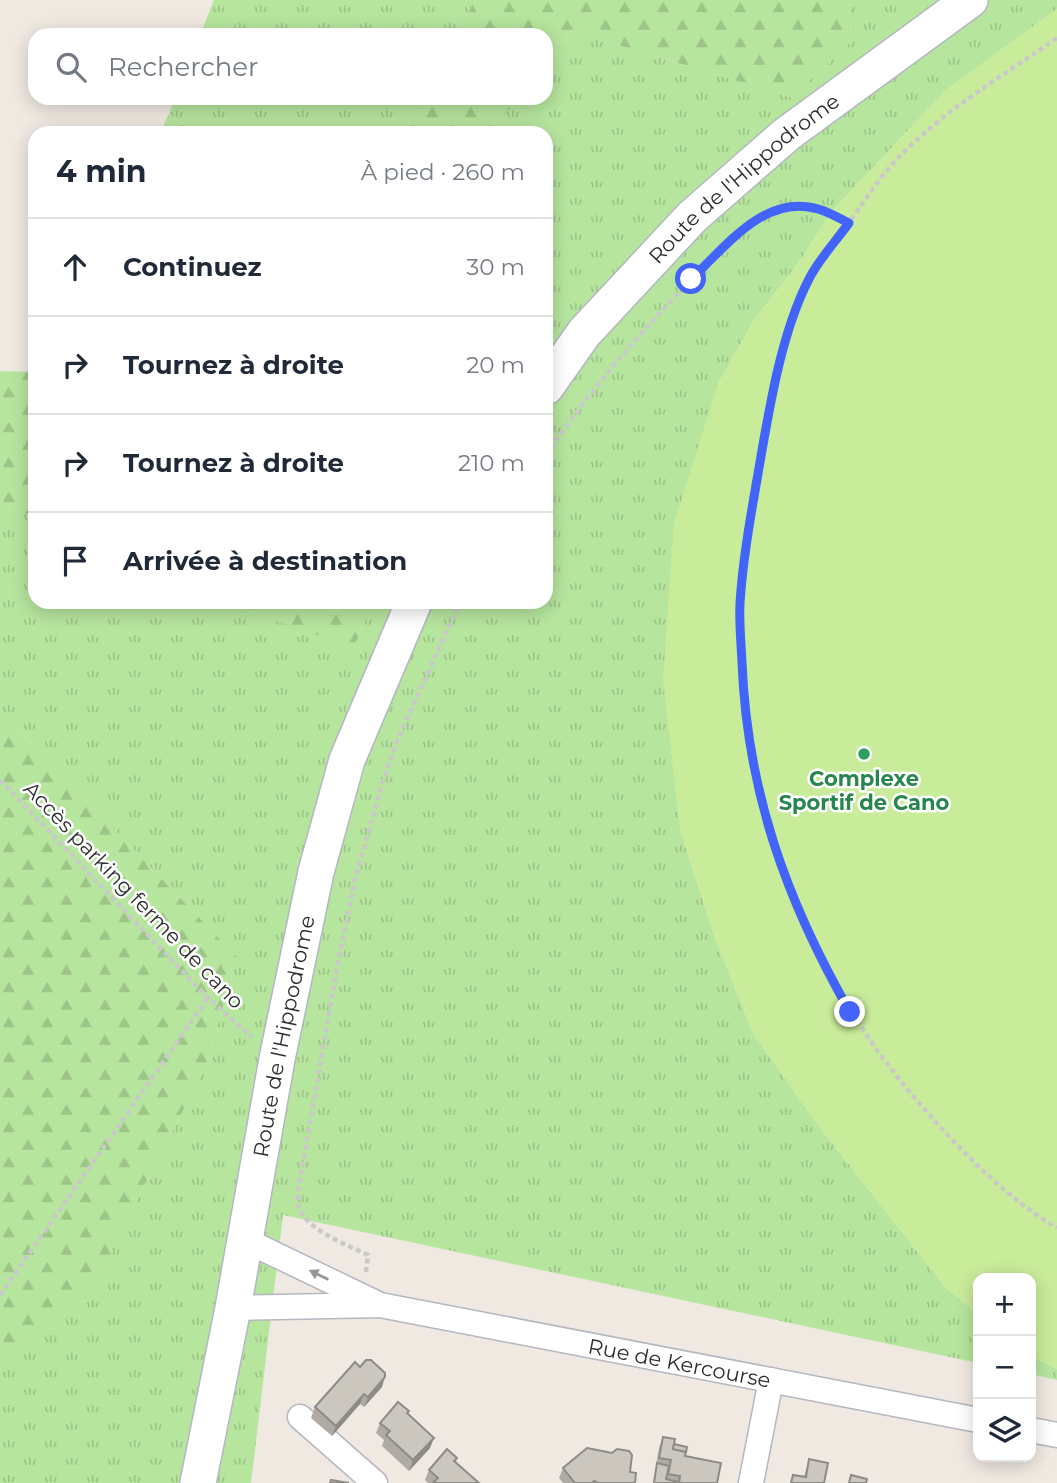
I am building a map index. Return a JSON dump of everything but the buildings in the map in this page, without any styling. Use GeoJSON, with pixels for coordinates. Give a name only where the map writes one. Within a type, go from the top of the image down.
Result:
{"type":"FeatureCollection","features":[{"type":"Feature","properties":{"kind":"main road","name":"Route de l'Hippodrome"},"geometry":{"type":"LineString","coordinates":[[553,377],[584,333],[692,217],[787,134],[971,0]]}},
{"type":"Feature","properties":{"kind":"main road","name":"Route de l'Hippodrome"},"geometry":{"type":"LineString","coordinates":[[198,1483],[233,1308],[277,1059],[316,872],[347,760],[411,609]]}},
{"type":"Feature","properties":{"kind":"street","name":"Rue de Kercourse"},"geometry":{"type":"LineString","coordinates":[[245,1240],[380,1305]]}},
{"type":"Feature","properties":{"kind":"street","name":"Rue de Kercourse"},"geometry":{"type":"LineString","coordinates":[[233,1308],[380,1305],[973,1419]]}},
{"type":"Feature","properties":{"kind":"street"},"geometry":{"type":"LineString","coordinates":[[751,1483],[771,1380]]}},
{"type":"Feature","properties":{"kind":"street"},"geometry":{"type":"LineString","coordinates":[[300,1417],[375,1483]]}},
{"type":"Feature","properties":{"kind":"street"},"geometry":{"type":"LineString","coordinates":[[1036,1431],[1057,1435]]}},
{"type":"Feature","properties":{"kind":"path"},"geometry":{"type":"LineString","coordinates":[[1057,38],[956,108],[912,145],[888,169],[810,277],[788,331],[763,447],[746,541],[740,606],[743,682],[750,745],[767,823],[787,885],[820,960],[850,1012],[899,1081],[953,1143],[1004,1189],[1057,1228]]}},
{"type":"Feature","properties":{"kind":"path"},"geometry":{"type":"LineString","coordinates":[[553,446],[611,369],[691,279],[750,225],[766,213],[783,207],[811,207],[849,223]]}},
{"type":"Feature","properties":{"kind":"path"},"geometry":{"type":"LineString","coordinates":[[366,1272],[368,1255],[325,1234],[305,1218],[298,1206],[298,1192],[331,997],[356,876],[397,741],[457,609]]}},
{"type":"Feature","properties":{"kind":"path","name":"Accès parking ferme de cano"},"geometry":{"type":"LineString","coordinates":[[0,780],[208,998],[277,1059]]}},
{"type":"Feature","properties":{"kind":"path"},"geometry":{"type":"LineString","coordinates":[[0,1295],[208,998]]}},
{"type":"Feature","properties":{"kind":"green space"},"geometry":{"type":"Polygon","coordinates":[[[214,0],[475,0],[460,28],[203,28],[214,0]]]}},
{"type":"Feature","properties":{"kind":"green space"},"geometry":{"type":"Polygon","coordinates":[[[475,0],[849,0],[851,42],[791,97],[571,31],[553,54],[553,28],[460,28],[475,0]]]}},
{"type":"Feature","properties":{"kind":"green space"},"geometry":{"type":"Polygon","coordinates":[[[849,0],[1057,0],[1057,9],[946,90],[832,211],[800,261],[754,320],[718,384],[680,830],[714,935],[753,1033],[815,1121],[945,1287],[973,1310],[973,1362],[283,1215],[251,1483],[0,1483],[0,1370],[86,1298],[206,1066],[237,957],[0,711],[0,505],[28,515],[28,609],[241,609],[354,646],[370,609],[553,609],[553,126],[496,126],[513,105],[553,105],[553,54],[571,31],[791,97],[851,42],[849,0]]]}},
{"type":"Feature","properties":{"kind":"green space","name":"Complexe Sportif de Cano"},"geometry":{"type":"Polygon","coordinates":[[[1057,9],[1057,1369],[1036,1358],[1036,1273],[973,1273],[973,1310],[945,1287],[815,1121],[753,1033],[714,935],[680,830],[663,679],[674,523],[718,384],[754,320],[800,261],[832,211],[946,90],[1057,9]]]}},
{"type":"Feature","properties":{"kind":"green space"},"geometry":{"type":"Polygon","coordinates":[[[172,105],[419,105],[408,126],[186,126],[169,114],[172,105]]]}},
{"type":"Feature","properties":{"kind":"green space"},"geometry":{"type":"Polygon","coordinates":[[[419,105],[513,105],[496,126],[408,126],[419,105]]]}},
{"type":"Feature","properties":{"kind":"green space"},"geometry":{"type":"Polygon","coordinates":[[[169,114],[186,126],[163,126],[169,114]]]}},
{"type":"Feature","properties":{"kind":"green space"},"geometry":{"type":"Polygon","coordinates":[[[0,371],[28,372],[28,515],[0,505],[0,371]]]}},
{"type":"Feature","properties":{"kind":"green space"},"geometry":{"type":"Polygon","coordinates":[[[241,609],[370,609],[354,647],[241,609]]]}},
{"type":"Feature","properties":{"kind":"green space"},"geometry":{"type":"Polygon","coordinates":[[[0,711],[237,957],[206,1066],[86,1298],[0,1370],[0,711]]]}},
{"type":"Feature","properties":{"kind":"green space"},"geometry":{"type":"Polygon","coordinates":[[[1036,1358],[1057,1369],[1057,1380],[1036,1375],[1036,1358]]]}},
{"type":"Feature","properties":{"kind":"place","name":"Complexe Sportif de Cano"},"geometry":{"type":"Point","coordinates":[864,754]}},
{"type":"Feature","properties":{"kind":"route"},"geometry":{"type":"LineString","coordinates":[[691,279],[750,225],[773,209],[811,207],[849,223],[810,277],[788,331],[746,541],[740,606],[743,682],[750,745],[767,823],[787,885],[820,960],[850,1012]]}}]}
